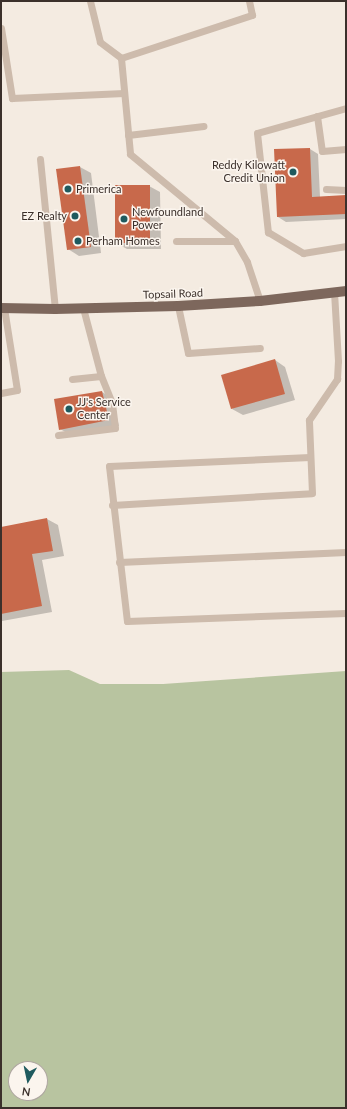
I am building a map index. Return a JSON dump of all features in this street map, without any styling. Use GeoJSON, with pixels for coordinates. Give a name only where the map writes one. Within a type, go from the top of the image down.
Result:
{"type":"FeatureCollection","features":[{"type":"Feature","properties":{"kind":"main road","name":"Topsail Road"},"geometry":{"type":"LineString","coordinates":[[3,308],[54,309],[178,306],[260,301],[334,291],[346,291]]}},
{"type":"Feature","properties":{"kind":"lane"},"geometry":{"type":"LineString","coordinates":[[90,1],[100,42],[121,58],[130,154],[236,241],[248,262],[260,301]]}},
{"type":"Feature","properties":{"kind":"lane"},"geometry":{"type":"LineString","coordinates":[[121,58],[252,15],[249,1]]}},
{"type":"Feature","properties":{"kind":"lane"},"geometry":{"type":"LineString","coordinates":[[1,28],[12,98],[124,92]]}},
{"type":"Feature","properties":{"kind":"lane"},"geometry":{"type":"LineString","coordinates":[[346,108],[257,133],[268,232],[303,253],[346,246]]}},
{"type":"Feature","properties":{"kind":"lane"},"geometry":{"type":"LineString","coordinates":[[317,116],[322,151],[346,149]]}},
{"type":"Feature","properties":{"kind":"lane"},"geometry":{"type":"LineString","coordinates":[[128,135],[203,126]]}},
{"type":"Feature","properties":{"kind":"lane"},"geometry":{"type":"LineString","coordinates":[[40,159],[54,309]]}},
{"type":"Feature","properties":{"kind":"lane"},"geometry":{"type":"LineString","coordinates":[[326,189],[346,190]]}},
{"type":"Feature","properties":{"kind":"lane"},"geometry":{"type":"LineString","coordinates":[[176,241],[236,241]]}},
{"type":"Feature","properties":{"kind":"lane"},"geometry":{"type":"LineString","coordinates":[[112,505],[312,493],[309,420],[337,379],[338,361],[334,291]]}},
{"type":"Feature","properties":{"kind":"lane"},"geometry":{"type":"LineString","coordinates":[[178,306],[188,352],[260,348]]}},
{"type":"Feature","properties":{"kind":"lane"},"geometry":{"type":"LineString","coordinates":[[1,393],[17,390],[3,308]]}},
{"type":"Feature","properties":{"kind":"lane"},"geometry":{"type":"LineString","coordinates":[[58,435],[115,428],[112,403],[101,376],[83,308]]}},
{"type":"Feature","properties":{"kind":"lane"},"geometry":{"type":"LineString","coordinates":[[338,361],[346,361]]}},
{"type":"Feature","properties":{"kind":"lane"},"geometry":{"type":"LineString","coordinates":[[72,379],[101,376]]}},
{"type":"Feature","properties":{"kind":"lane"},"geometry":{"type":"LineString","coordinates":[[310,457],[109,466],[112,505],[127,621],[346,613]]}},
{"type":"Feature","properties":{"kind":"lane"},"geometry":{"type":"LineString","coordinates":[[119,562],[346,552]]}},
{"type":"Feature","properties":{"kind":"green space"},"geometry":{"type":"Polygon","coordinates":[[[69,670],[100,684],[163,684],[346,671],[346,1108],[1,1108],[1,672],[69,670]]]}},
{"type":"Feature","properties":{"kind":"building","name":"Reddy Kilowatt Credit Union"},"geometry":{"type":"Polygon","coordinates":[[[310,148],[312,197],[346,195],[346,214],[277,217],[274,149],[310,148]]]}},
{"type":"Feature","properties":{"kind":"building"},"geometry":{"type":"Polygon","coordinates":[[[80,166],[91,247],[67,250],[56,169],[80,166]]]}},
{"type":"Feature","properties":{"kind":"building","name":"Newfoundland Power"},"geometry":{"type":"Polygon","coordinates":[[[115,185],[150,185],[150,243],[115,243],[115,185]]]}},
{"type":"Feature","properties":{"kind":"building"},"geometry":{"type":"Polygon","coordinates":[[[275,359],[285,394],[231,409],[221,375],[275,359]]]}},
{"type":"Feature","properties":{"kind":"building"},"geometry":{"type":"Polygon","coordinates":[[[102,391],[109,420],[59,430],[54,399],[102,391]]]}},
{"type":"Feature","properties":{"kind":"building"},"geometry":{"type":"Polygon","coordinates":[[[47,518],[53,551],[32,554],[42,606],[1,614],[1,527],[47,518]]]}},
{"type":"Feature","properties":{"kind":"place","name":"Reddy Kilowatt Credit Union"},"geometry":{"type":"Point","coordinates":[293,172]}},
{"type":"Feature","properties":{"kind":"place","name":"Primerica"},"geometry":{"type":"Point","coordinates":[68,189]}},
{"type":"Feature","properties":{"kind":"place","name":"EZ Realty"},"geometry":{"type":"Point","coordinates":[75,216]}},
{"type":"Feature","properties":{"kind":"place","name":"Newfoundland Power"},"geometry":{"type":"Point","coordinates":[124,219]}},
{"type":"Feature","properties":{"kind":"place","name":"Perham Homes"},"geometry":{"type":"Point","coordinates":[78,241]}},
{"type":"Feature","properties":{"kind":"place","name":"JJ's Service Center"},"geometry":{"type":"Point","coordinates":[69,409]}}]}
